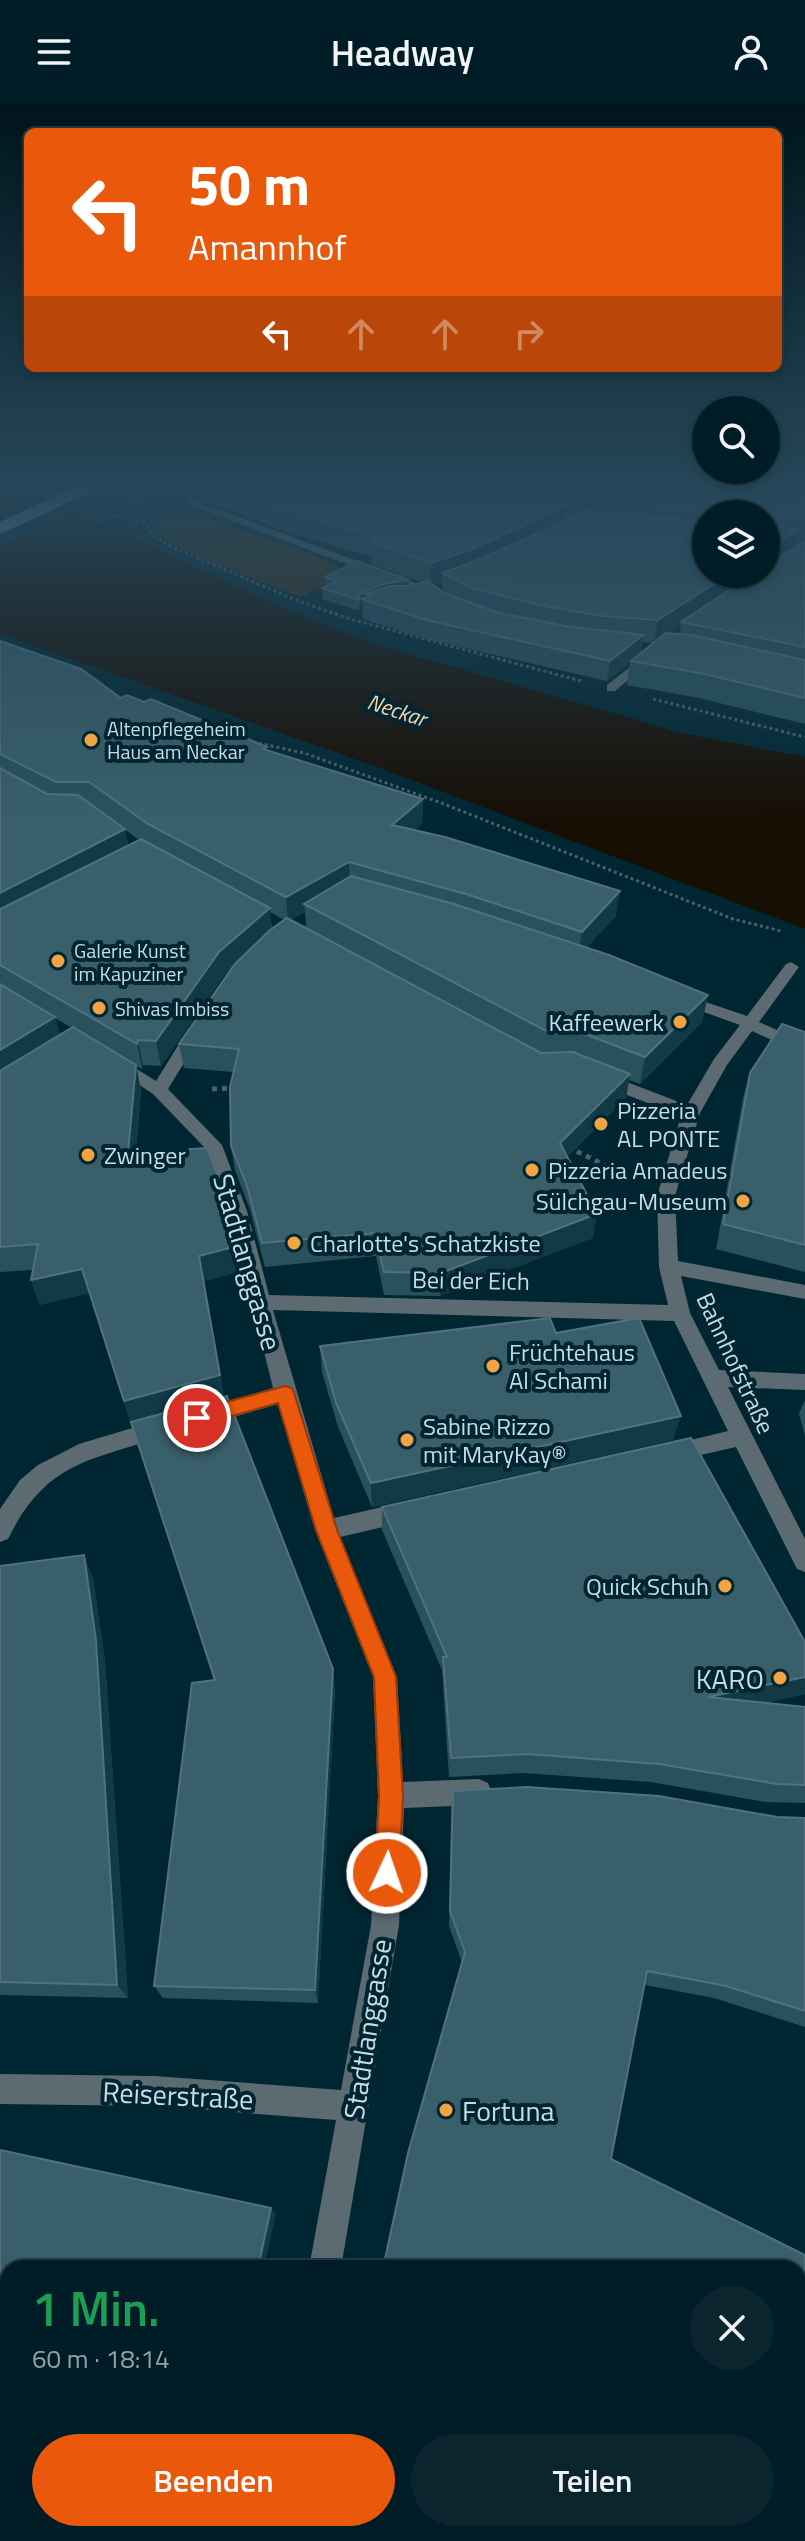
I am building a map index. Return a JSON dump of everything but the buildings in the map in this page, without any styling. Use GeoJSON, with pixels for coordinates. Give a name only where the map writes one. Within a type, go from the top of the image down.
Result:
{"type":"FeatureCollection","features":[{"type":"Feature","properties":{"kind":"street"},"geometry":{"type":"LineString","coordinates":[[366,609],[388,599],[411,599],[418,596]]}},
{"type":"Feature","properties":{"kind":"street"},"geometry":{"type":"LineString","coordinates":[[432,596],[452,609]]}},
{"type":"Feature","properties":{"kind":"street"},"geometry":{"type":"LineString","coordinates":[[611,688],[660,648],[645,648]]}},
{"type":"Feature","properties":{"kind":"street","name":"Bahnhofstraße"},"geometry":{"type":"LineString","coordinates":[[791,967],[748,1022],[691,1113],[666,1196],[669,1267],[680,1313],[805,1562]]}},
{"type":"Feature","properties":{"kind":"street"},"geometry":{"type":"LineString","coordinates":[[666,994],[748,1022],[805,1050]]}},
{"type":"Feature","properties":{"kind":"street"},"geometry":{"type":"LineString","coordinates":[[105,1058],[159,1090],[186,1043],[203,1022]]}},
{"type":"Feature","properties":{"kind":"street"},"geometry":{"type":"LineString","coordinates":[[586,1073],[691,1113]]}},
{"type":"Feature","properties":{"kind":"street","name":"Stadtlanggasse"},"geometry":{"type":"LineString","coordinates":[[159,1090],[213,1145],[238,1211],[285,1393],[326,1530],[385,1677],[391,1796],[385,1925],[326,2260]]}},
{"type":"Feature","properties":{"kind":"street"},"geometry":{"type":"LineString","coordinates":[[669,1267],[805,1292]]}},
{"type":"Feature","properties":{"kind":"street","name":"Bei der Eich"},"geometry":{"type":"LineString","coordinates":[[261,1302],[680,1313]]}},
{"type":"Feature","properties":{"kind":"street"},"geometry":{"type":"LineString","coordinates":[[711,1378],[805,1382]]}},
{"type":"Feature","properties":{"kind":"street"},"geometry":{"type":"LineString","coordinates":[[0,1532],[34,1477],[80,1451],[285,1393]]}},
{"type":"Feature","properties":{"kind":"street"},"geometry":{"type":"LineString","coordinates":[[653,1457],[740,1437]]}},
{"type":"Feature","properties":{"kind":"street"},"geometry":{"type":"LineString","coordinates":[[326,1530],[434,1505]]}},
{"type":"Feature","properties":{"kind":"street"},"geometry":{"type":"LineString","coordinates":[[391,1796],[509,1790]]}},
{"type":"Feature","properties":{"kind":"street","name":"Reiserstraße"},"geometry":{"type":"LineString","coordinates":[[0,2089],[155,2091],[355,2106]]}},
{"type":"Feature","properties":{"kind":"path"},"geometry":{"type":"LineString","coordinates":[[287,596],[354,620],[805,737]]}},
{"type":"Feature","properties":{"kind":"path"},"geometry":{"type":"LineString","coordinates":[[354,620],[366,609]]}},
{"type":"Feature","properties":{"kind":"path"},"geometry":{"type":"LineString","coordinates":[[252,742],[304,753],[444,804],[733,919],[791,934]]}},
{"type":"Feature","properties":{"kind":"path"},"geometry":{"type":"LineString","coordinates":[[159,1090],[242,1088]]}},
{"type":"Feature","properties":{"kind":"path"},"geometry":{"type":"LineString","coordinates":[[560,1144],[666,1196]]}},
{"type":"Feature","properties":{"kind":"water","name":"Neckar"},"geometry":{"type":"Polygon","coordinates":[[[0,596],[258,596],[384,647],[682,733],[805,757],[805,929],[380,768],[0,634],[0,596]]]}},
{"type":"Feature","properties":{"kind":"place","name":"Altenpflegeheim Haus am Neckar"},"geometry":{"type":"Point","coordinates":[91,740]}},
{"type":"Feature","properties":{"kind":"place","name":"Galerie Kunst im Kapuziner"},"geometry":{"type":"Point","coordinates":[58,961]}},
{"type":"Feature","properties":{"kind":"place","name":"Shivas Imbiss"},"geometry":{"type":"Point","coordinates":[99,1008]}},
{"type":"Feature","properties":{"kind":"place","name":"Kaffeewerk"},"geometry":{"type":"Point","coordinates":[680,1022]}},
{"type":"Feature","properties":{"kind":"place","name":"Pizzeria AL PONTE"},"geometry":{"type":"Point","coordinates":[601,1124]}},
{"type":"Feature","properties":{"kind":"place","name":"Zwinger"},"geometry":{"type":"Point","coordinates":[88,1155]}},
{"type":"Feature","properties":{"kind":"place","name":"Pizzeria Amadeus"},"geometry":{"type":"Point","coordinates":[532,1170]}},
{"type":"Feature","properties":{"kind":"place","name":"Sülchgau-Museum"},"geometry":{"type":"Point","coordinates":[743,1201]}},
{"type":"Feature","properties":{"kind":"place","name":"Charlotte's Schatzkiste"},"geometry":{"type":"Point","coordinates":[294,1243]}},
{"type":"Feature","properties":{"kind":"place","name":"Früchtehaus Al Schami"},"geometry":{"type":"Point","coordinates":[493,1366]}},
{"type":"Feature","properties":{"kind":"place","name":"Sabine Rizzo mit MaryKay®"},"geometry":{"type":"Point","coordinates":[407,1440]}},
{"type":"Feature","properties":{"kind":"place","name":"Quick Schuh"},"geometry":{"type":"Point","coordinates":[725,1586]}},
{"type":"Feature","properties":{"kind":"place","name":"KARO"},"geometry":{"type":"Point","coordinates":[780,1678]}},
{"type":"Feature","properties":{"kind":"place","name":"Fortuna"},"geometry":{"type":"Point","coordinates":[446,2110]}},
{"type":"Feature","properties":{"kind":"route"},"geometry":{"type":"LineString","coordinates":[[197,1418],[285,1393],[326,1530],[385,1677],[391,1796],[387,1873]]}}]}
